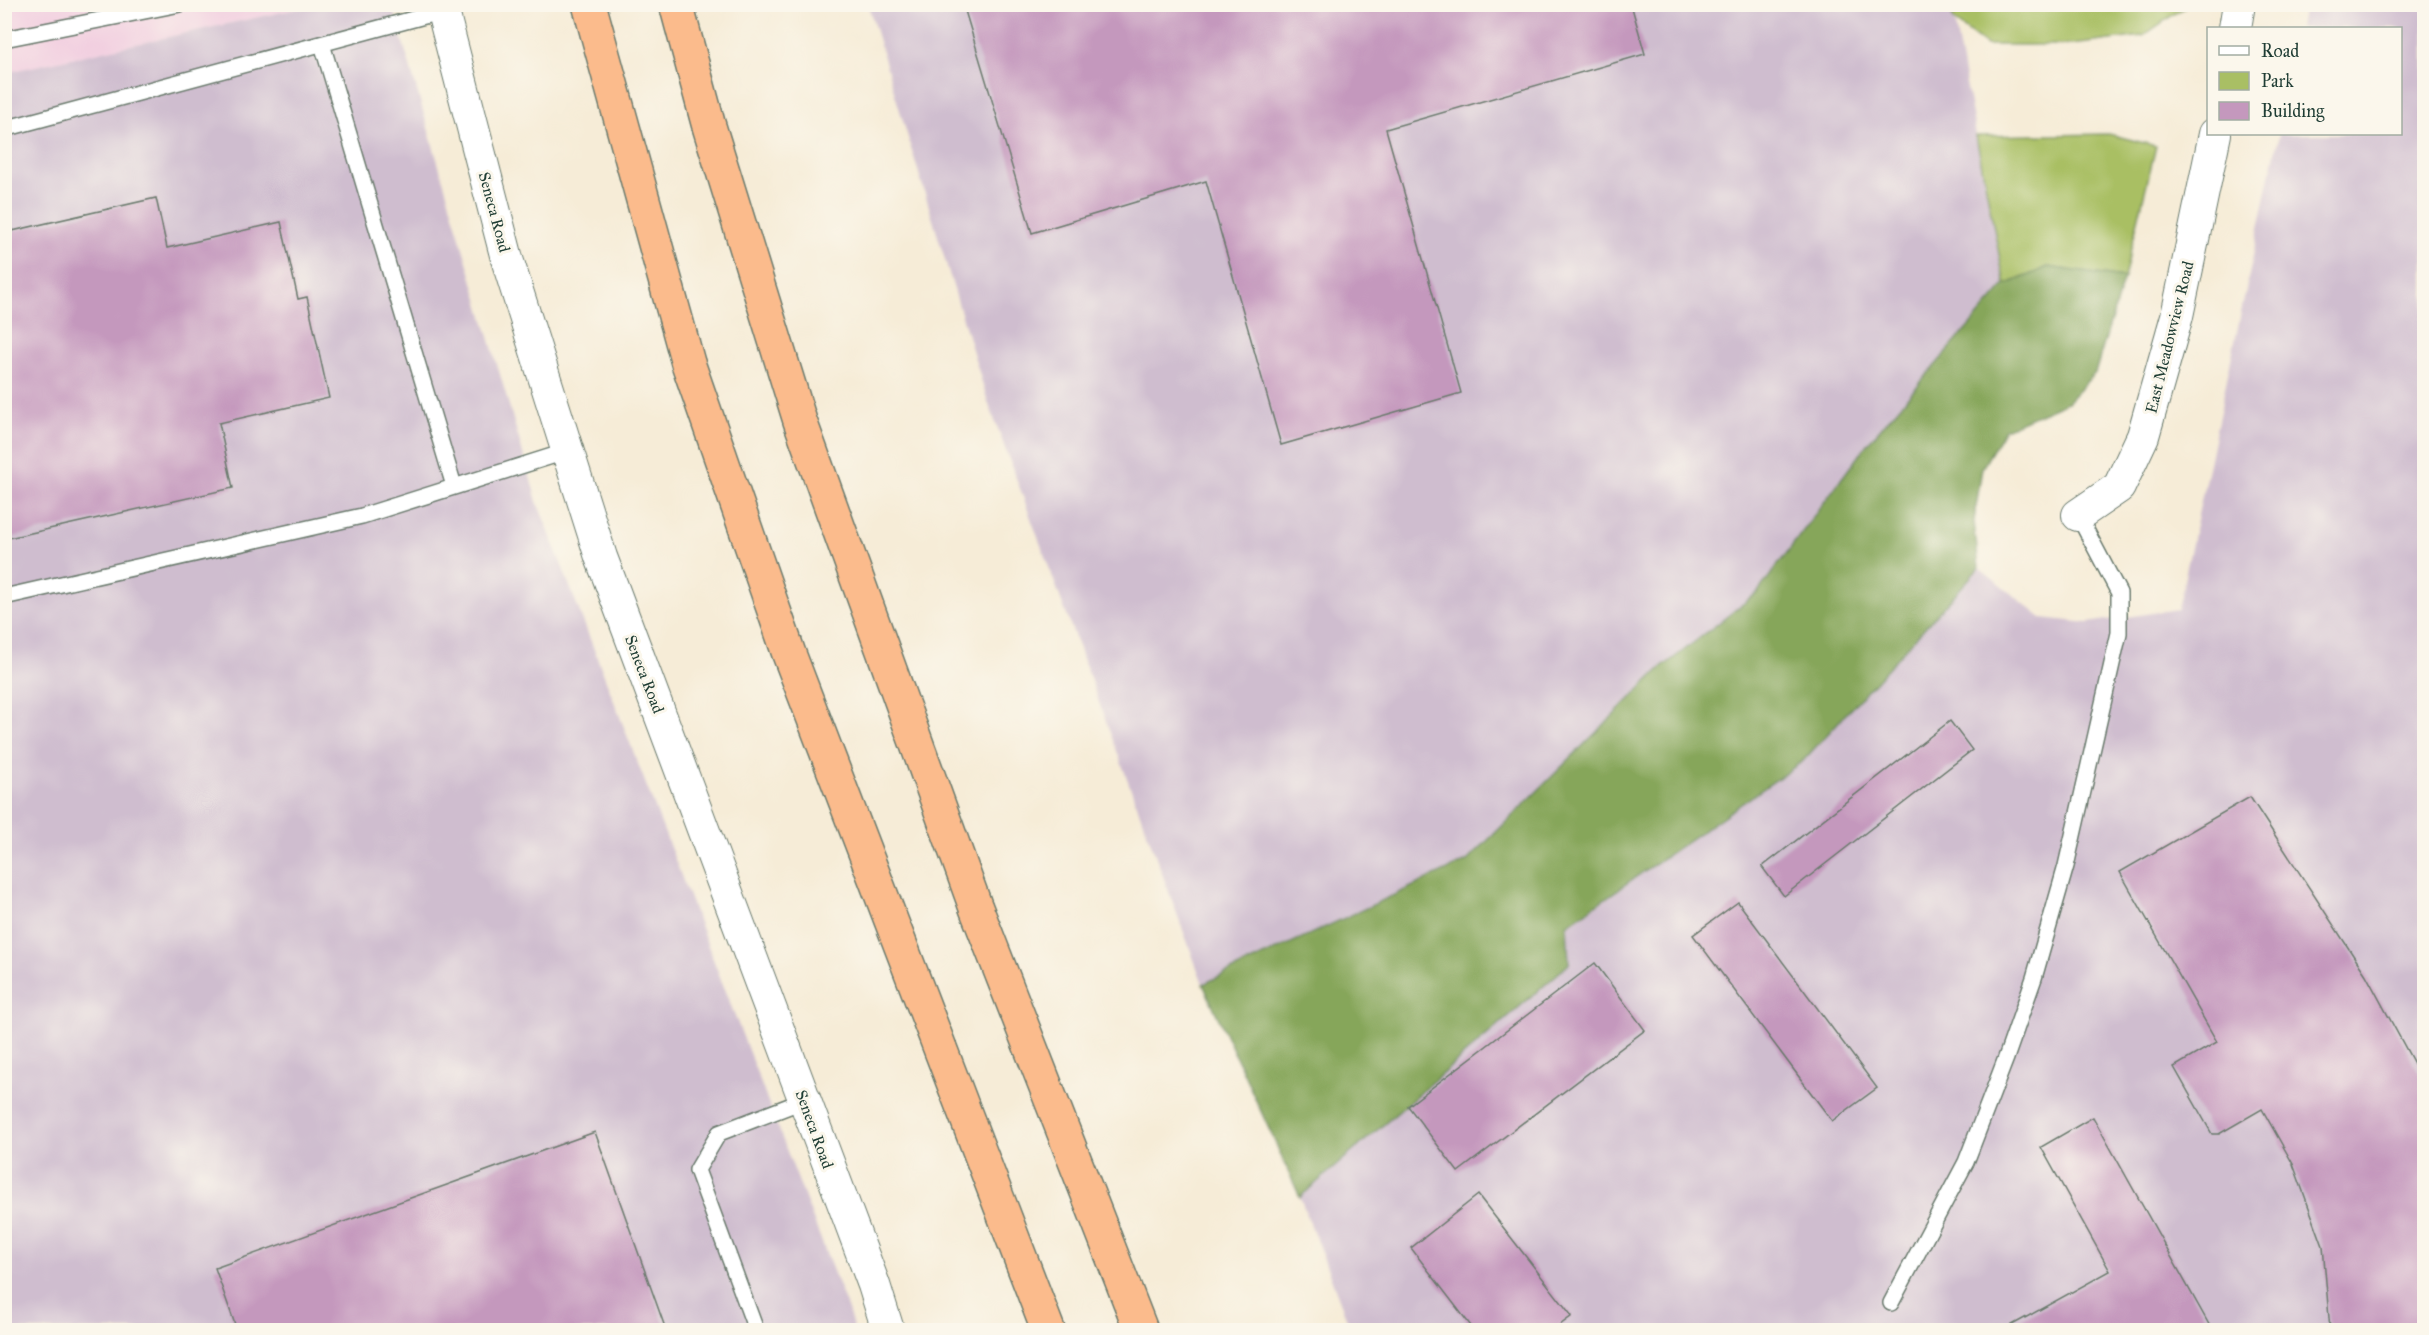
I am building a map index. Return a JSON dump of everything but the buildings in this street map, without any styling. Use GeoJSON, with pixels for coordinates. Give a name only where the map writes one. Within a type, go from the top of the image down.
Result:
{"type":"FeatureCollection","features":[{"type":"Feature","properties":{"kind":"highway"},"geometry":{"type":"LineString","coordinates":[[590,4],[688,363],[711,430],[789,654],[1048,1330]]}},
{"type":"Feature","properties":{"kind":"highway"},"geometry":{"type":"LineString","coordinates":[[676,4],[708,123],[800,421],[976,909],[1142,1330]]}},
{"type":"Feature","properties":{"kind":"street"},"geometry":{"type":"LineString","coordinates":[[2235,27],[2239,4]]}},
{"type":"Feature","properties":{"kind":"street","name":"Seneca Road"},"geometry":{"type":"LineString","coordinates":[[442,8],[507,259],[605,568],[874,1285],[888,1330]]}},
{"type":"Feature","properties":{"kind":"street","name":"East Meadowview Road"},"geometry":{"type":"LineString","coordinates":[[2078,515],[2119,487],[2143,436],[2178,316],[2216,135]]}},
{"type":"Feature","properties":{"kind":"lane"},"geometry":{"type":"LineString","coordinates":[[4,39],[180,4]]}},
{"type":"Feature","properties":{"kind":"lane"},"geometry":{"type":"LineString","coordinates":[[4,129],[322,44],[442,8]]}},
{"type":"Feature","properties":{"kind":"lane"},"geometry":{"type":"LineString","coordinates":[[322,44],[454,486]]}},
{"type":"Feature","properties":{"kind":"lane"},"geometry":{"type":"LineString","coordinates":[[4,597],[362,516],[568,451]]}},
{"type":"Feature","properties":{"kind":"lane"},"geometry":{"type":"LineString","coordinates":[[1891,1303],[1966,1162],[2034,978],[2066,866],[2119,633],[2119,593],[2078,515]]}},
{"type":"Feature","properties":{"kind":"lane"},"geometry":{"type":"LineString","coordinates":[[756,1330],[697,1170],[719,1133],[805,1100]]}},
{"type":"Feature","properties":{"kind":"shaded area"},"geometry":{"type":"Polygon","coordinates":[[[5,4],[314,5],[5,73],[5,4]]]}},
{"type":"Feature","properties":{"kind":"shaded area"},"geometry":{"type":"Polygon","coordinates":[[[314,5],[392,5],[537,501],[854,1330],[5,1330],[4,73],[314,5]]]}},
{"type":"Feature","properties":{"kind":"shaded area"},"geometry":{"type":"Polygon","coordinates":[[[868,5],[1949,5],[2005,285],[1867,444],[1758,592],[1660,669],[1467,861],[1203,984],[988,402],[868,5]]]}},
{"type":"Feature","properties":{"kind":"shaded area"},"geometry":{"type":"Polygon","coordinates":[[[2304,5],[2424,5],[2424,1330],[1351,1330],[1300,1197],[1569,964],[1567,926],[1803,761],[1979,568],[2042,618],[2088,623],[2178,609],[2279,135],[2402,135],[2402,27],[2300,27],[2304,5]]]}},
{"type":"Feature","properties":{"kind":"green space"},"geometry":{"type":"Polygon","coordinates":[[[1949,4],[2187,5],[2143,36],[2072,45],[1986,45],[1954,21],[1949,4]]]}},
{"type":"Feature","properties":{"kind":"green space"},"geometry":{"type":"Polygon","coordinates":[[[2109,134],[2156,146],[2124,278],[2048,267],[2005,285],[1976,136],[2109,134]]]}},
{"type":"Feature","properties":{"kind":"green space"},"geometry":{"type":"Polygon","coordinates":[[[2048,267],[2124,278],[2095,373],[2067,402],[2005,429],[1982,468],[1974,521],[1979,568],[1803,761],[1567,925],[1569,964],[1300,1197],[1203,984],[1467,861],[1660,669],[1758,592],[1867,444],[2005,285],[2048,267]]]}}]}
